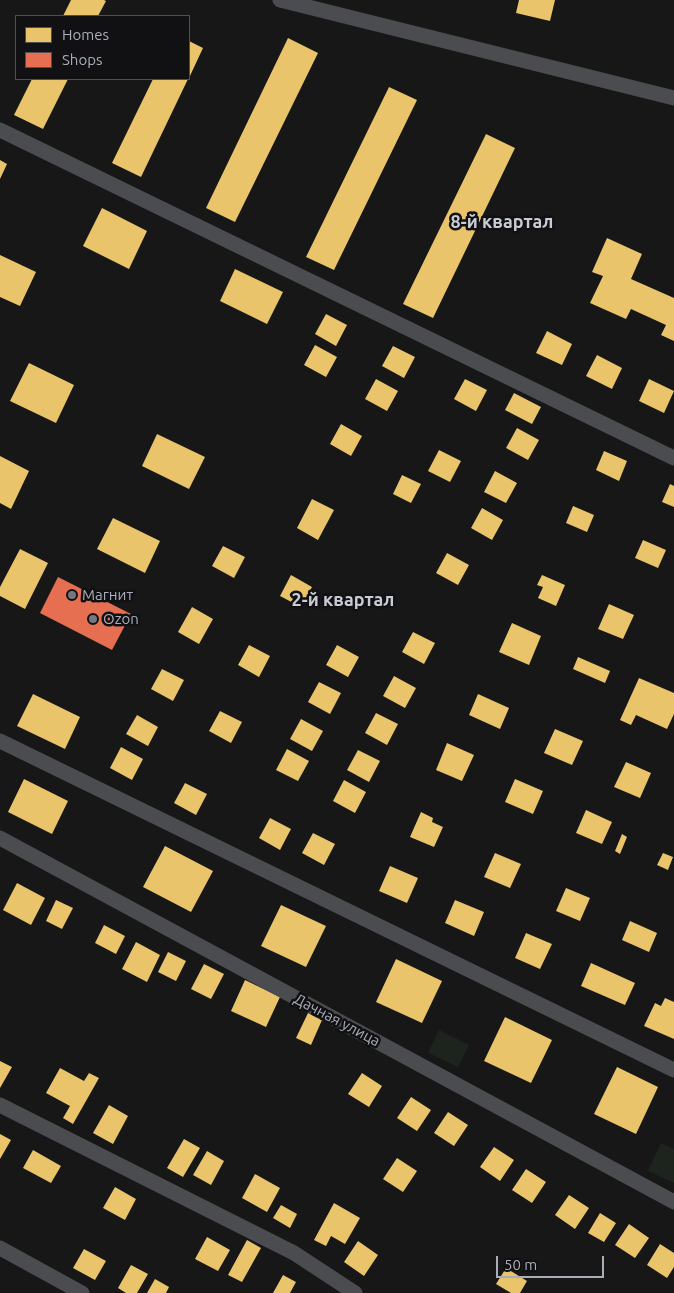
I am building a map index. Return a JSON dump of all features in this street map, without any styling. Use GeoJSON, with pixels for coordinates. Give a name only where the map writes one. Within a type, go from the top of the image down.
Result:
{"type":"FeatureCollection","features":[{"type":"Feature","properties":{"kind":"street"},"geometry":{"type":"LineString","coordinates":[[280,0],[674,98]]}},
{"type":"Feature","properties":{"kind":"street"},"geometry":{"type":"LineString","coordinates":[[0,130],[674,458]]}},
{"type":"Feature","properties":{"kind":"street"},"geometry":{"type":"LineString","coordinates":[[0,741],[674,1070]]}},
{"type":"Feature","properties":{"kind":"street","name":"Дачная улица"},"geometry":{"type":"LineString","coordinates":[[0,838],[674,1202]]}},
{"type":"Feature","properties":{"kind":"street"},"geometry":{"type":"LineString","coordinates":[[0,1105],[294,1253],[355,1293]]}},
{"type":"Feature","properties":{"kind":"street"},"geometry":{"type":"LineString","coordinates":[[0,1248],[82,1293]]}},
{"type":"Feature","properties":{"kind":"shaded area"},"geometry":{"type":"Polygon","coordinates":[[[439,1030],[469,1045],[458,1067],[428,1053],[439,1030]]]}},
{"type":"Feature","properties":{"kind":"shaded area"},"geometry":{"type":"Polygon","coordinates":[[[661,1143],[674,1149],[674,1183],[648,1171],[661,1143]]]}},
{"type":"Feature","properties":{"kind":"building: Homes"},"geometry":{"type":"Polygon","coordinates":[[[71,0],[106,1],[99,15],[64,15],[71,0]]]}},
{"type":"Feature","properties":{"kind":"building: Homes"},"geometry":{"type":"Polygon","coordinates":[[[519,0],[555,0],[550,21],[516,13],[519,0]]]}},
{"type":"Feature","properties":{"kind":"building: Homes"},"geometry":{"type":"Polygon","coordinates":[[[288,38],[318,53],[235,222],[206,208],[288,38]]]}},
{"type":"Feature","properties":{"kind":"building: Homes"},"geometry":{"type":"Polygon","coordinates":[[[190,42],[203,48],[190,76],[190,42]]]}},
{"type":"Feature","properties":{"kind":"building: Homes"},"geometry":{"type":"Polygon","coordinates":[[[32,80],[68,80],[43,129],[14,115],[32,80]]]}},
{"type":"Feature","properties":{"kind":"building: Homes"},"geometry":{"type":"Polygon","coordinates":[[[153,80],[188,80],[141,177],[112,163],[153,80]]]}},
{"type":"Feature","properties":{"kind":"building: Homes"},"geometry":{"type":"Polygon","coordinates":[[[389,87],[417,100],[334,270],[306,257],[389,87]]]}},
{"type":"Feature","properties":{"kind":"building: Homes"},"geometry":{"type":"Polygon","coordinates":[[[486,134],[515,148],[433,318],[403,304],[486,134]]]}},
{"type":"Feature","properties":{"kind":"building: Homes"},"geometry":{"type":"Polygon","coordinates":[[[0,160],[7,164],[0,179],[0,160]]]}},
{"type":"Feature","properties":{"kind":"building: Homes"},"geometry":{"type":"Polygon","coordinates":[[[102,208],[147,231],[129,269],[83,246],[102,208]]]}},
{"type":"Feature","properties":{"kind":"building: Homes"},"geometry":{"type":"Polygon","coordinates":[[[607,238],[642,254],[631,279],[674,298],[674,341],[661,335],[666,325],[631,309],[626,319],[590,303],[603,276],[592,272],[607,238]]]}},
{"type":"Feature","properties":{"kind":"building: Homes"},"geometry":{"type":"Polygon","coordinates":[[[0,255],[36,272],[20,306],[0,297],[0,255]]]}},
{"type":"Feature","properties":{"kind":"building: Homes"},"geometry":{"type":"Polygon","coordinates":[[[235,269],[283,292],[267,324],[220,301],[235,269]]]}},
{"type":"Feature","properties":{"kind":"building: Homes"},"geometry":{"type":"Polygon","coordinates":[[[326,314],[347,325],[336,346],[315,334],[326,314]]]}},
{"type":"Feature","properties":{"kind":"building: Homes"},"geometry":{"type":"Polygon","coordinates":[[[547,331],[572,344],[562,365],[536,353],[547,331]]]}},
{"type":"Feature","properties":{"kind":"building: Homes"},"geometry":{"type":"Polygon","coordinates":[[[315,345],[337,357],[326,377],[304,365],[315,345]]]}},
{"type":"Feature","properties":{"kind":"building: Homes"},"geometry":{"type":"Polygon","coordinates":[[[393,346],[415,357],[404,378],[382,366],[393,346]]]}},
{"type":"Feature","properties":{"kind":"building: Homes"},"geometry":{"type":"Polygon","coordinates":[[[597,355],[622,368],[612,389],[586,376],[597,355]]]}},
{"type":"Feature","properties":{"kind":"building: Homes"},"geometry":{"type":"Polygon","coordinates":[[[29,363],[74,385],[56,423],[10,401],[29,363]]]}},
{"type":"Feature","properties":{"kind":"building: Homes"},"geometry":{"type":"Polygon","coordinates":[[[376,379],[398,391],[387,411],[365,399],[376,379]]]}},
{"type":"Feature","properties":{"kind":"building: Homes"},"geometry":{"type":"Polygon","coordinates":[[[465,379],[487,390],[476,411],[454,399],[465,379]]]}},
{"type":"Feature","properties":{"kind":"building: Homes"},"geometry":{"type":"Polygon","coordinates":[[[649,379],[674,391],[664,413],[639,401],[649,379]]]}},
{"type":"Feature","properties":{"kind":"building: Homes"},"geometry":{"type":"Polygon","coordinates":[[[514,393],[541,407],[532,424],[505,410],[514,393]]]}},
{"type":"Feature","properties":{"kind":"building: Homes"},"geometry":{"type":"Polygon","coordinates":[[[341,424],[362,436],[351,456],[330,444],[341,424]]]}},
{"type":"Feature","properties":{"kind":"building: Homes"},"geometry":{"type":"Polygon","coordinates":[[[517,428],[539,440],[528,460],[506,448],[517,428]]]}},
{"type":"Feature","properties":{"kind":"building: Homes"},"geometry":{"type":"Polygon","coordinates":[[[157,434],[205,457],[189,489],[142,466],[157,434]]]}},
{"type":"Feature","properties":{"kind":"building: Homes"},"geometry":{"type":"Polygon","coordinates":[[[439,450],[461,461],[450,482],[428,471],[439,450]]]}},
{"type":"Feature","properties":{"kind":"building: Homes"},"geometry":{"type":"Polygon","coordinates":[[[604,451],[627,461],[619,481],[596,470],[604,451]]]}},
{"type":"Feature","properties":{"kind":"building: Homes"},"geometry":{"type":"Polygon","coordinates":[[[0,456],[29,471],[11,509],[0,503],[0,456]]]}},
{"type":"Feature","properties":{"kind":"building: Homes"},"geometry":{"type":"Polygon","coordinates":[[[495,471],[517,483],[506,503],[484,492],[495,471]]]}},
{"type":"Feature","properties":{"kind":"building: Homes"},"geometry":{"type":"Polygon","coordinates":[[[402,475],[421,484],[411,503],[393,494],[402,475]]]}},
{"type":"Feature","properties":{"kind":"building: Homes"},"geometry":{"type":"Polygon","coordinates":[[[670,484],[674,486],[674,507],[662,502],[670,484]]]}},
{"type":"Feature","properties":{"kind":"building: Homes"},"geometry":{"type":"Polygon","coordinates":[[[312,499],[334,510],[318,540],[297,528],[312,499]]]}},
{"type":"Feature","properties":{"kind":"building: Homes"},"geometry":{"type":"Polygon","coordinates":[[[573,506],[594,515],[587,532],[566,523],[573,506]]]}},
{"type":"Feature","properties":{"kind":"building: Homes"},"geometry":{"type":"Polygon","coordinates":[[[482,508],[503,520],[492,540],[471,528],[482,508]]]}},
{"type":"Feature","properties":{"kind":"building: Homes"},"geometry":{"type":"Polygon","coordinates":[[[113,518],[160,541],[145,573],[97,549],[113,518]]]}},
{"type":"Feature","properties":{"kind":"building: Homes"},"geometry":{"type":"Polygon","coordinates":[[[643,540],[666,550],[658,568],[635,558],[643,540]]]}},
{"type":"Feature","properties":{"kind":"building: Homes"},"geometry":{"type":"Polygon","coordinates":[[[223,546],[245,557],[234,578],[212,566],[223,546]]]}},
{"type":"Feature","properties":{"kind":"building: Homes"},"geometry":{"type":"Polygon","coordinates":[[[20,549],[48,563],[25,609],[0,596],[0,587],[20,549]]]}},
{"type":"Feature","properties":{"kind":"building: Homes"},"geometry":{"type":"Polygon","coordinates":[[[447,553],[469,565],[458,585],[436,573],[447,553]]]}},
{"type":"Feature","properties":{"kind":"building: Homes"},"geometry":{"type":"Polygon","coordinates":[[[291,575],[312,587],[301,607],[280,596],[291,575]]]}},
{"type":"Feature","properties":{"kind":"building: Homes"},"geometry":{"type":"Polygon","coordinates":[[[542,575],[565,585],[556,606],[538,598],[543,587],[537,585],[542,575]]]}},
{"type":"Feature","properties":{"kind":"building: Homes"},"geometry":{"type":"Polygon","coordinates":[[[609,604],[634,615],[623,639],[598,629],[609,604]]]}},
{"type":"Feature","properties":{"kind":"building: Homes"},"geometry":{"type":"Polygon","coordinates":[[[192,607],[213,619],[199,644],[178,632],[192,607]]]}},
{"type":"Feature","properties":{"kind":"building: Homes"},"geometry":{"type":"Polygon","coordinates":[[[512,623],[541,636],[529,665],[499,652],[512,623]]]}},
{"type":"Feature","properties":{"kind":"building: Homes"},"geometry":{"type":"Polygon","coordinates":[[[413,632],[435,643],[424,664],[402,652],[413,632]]]}},
{"type":"Feature","properties":{"kind":"building: Homes"},"geometry":{"type":"Polygon","coordinates":[[[249,645],[270,656],[259,677],[238,665],[249,645]]]}},
{"type":"Feature","properties":{"kind":"building: Homes"},"geometry":{"type":"Polygon","coordinates":[[[337,645],[359,657],[348,677],[326,665],[337,645]]]}},
{"type":"Feature","properties":{"kind":"building: Homes"},"geometry":{"type":"Polygon","coordinates":[[[578,657],[610,671],[605,683],[573,669],[578,657]]]}},
{"type":"Feature","properties":{"kind":"building: Homes"},"geometry":{"type":"Polygon","coordinates":[[[162,669],[184,680],[173,701],[151,689],[162,669]]]}},
{"type":"Feature","properties":{"kind":"building: Homes"},"geometry":{"type":"Polygon","coordinates":[[[394,676],[416,688],[405,708],[383,696],[394,676]]]}},
{"type":"Feature","properties":{"kind":"building: Homes"},"geometry":{"type":"Polygon","coordinates":[[[639,678],[674,693],[674,714],[667,729],[636,715],[631,725],[620,720],[639,678]]]}},
{"type":"Feature","properties":{"kind":"building: Homes"},"geometry":{"type":"Polygon","coordinates":[[[319,682],[341,693],[330,714],[308,702],[319,682]]]}},
{"type":"Feature","properties":{"kind":"building: Homes"},"geometry":{"type":"Polygon","coordinates":[[[33,694],[80,717],[65,749],[17,726],[33,694]]]}},
{"type":"Feature","properties":{"kind":"building: Homes"},"geometry":{"type":"Polygon","coordinates":[[[478,694],[509,708],[500,729],[469,715],[478,694]]]}},
{"type":"Feature","properties":{"kind":"building: Homes"},"geometry":{"type":"Polygon","coordinates":[[[220,711],[242,722],[231,743],[209,731],[220,711]]]}},
{"type":"Feature","properties":{"kind":"building: Homes"},"geometry":{"type":"Polygon","coordinates":[[[376,713],[398,724],[387,745],[365,733],[376,713]]]}},
{"type":"Feature","properties":{"kind":"building: Homes"},"geometry":{"type":"Polygon","coordinates":[[[137,715],[158,727],[148,746],[126,734],[137,715]]]}},
{"type":"Feature","properties":{"kind":"building: Homes"},"geometry":{"type":"Polygon","coordinates":[[[301,719],[323,731],[312,751],[290,739],[301,719]]]}},
{"type":"Feature","properties":{"kind":"building: Homes"},"geometry":{"type":"Polygon","coordinates":[[[555,729],[583,741],[572,765],[544,753],[555,729]]]}},
{"type":"Feature","properties":{"kind":"building: Homes"},"geometry":{"type":"Polygon","coordinates":[[[447,743],[474,755],[462,781],[436,770],[447,743]]]}},
{"type":"Feature","properties":{"kind":"building: Homes"},"geometry":{"type":"Polygon","coordinates":[[[121,747],[143,759],[132,780],[110,768],[121,747]]]}},
{"type":"Feature","properties":{"kind":"building: Homes"},"geometry":{"type":"Polygon","coordinates":[[[287,749],[309,761],[298,781],[276,770],[287,749]]]}},
{"type":"Feature","properties":{"kind":"building: Homes"},"geometry":{"type":"Polygon","coordinates":[[[358,750],[380,761],[369,782],[347,770],[358,750]]]}},
{"type":"Feature","properties":{"kind":"building: Homes"},"geometry":{"type":"Polygon","coordinates":[[[626,762],[651,773],[640,798],[614,787],[626,762]]]}},
{"type":"Feature","properties":{"kind":"building: Homes"},"geometry":{"type":"Polygon","coordinates":[[[24,779],[68,801],[52,834],[8,812],[24,779]]]}},
{"type":"Feature","properties":{"kind":"building: Homes"},"geometry":{"type":"Polygon","coordinates":[[[515,779],[543,791],[533,814],[505,802],[515,779]]]}},
{"type":"Feature","properties":{"kind":"building: Homes"},"geometry":{"type":"Polygon","coordinates":[[[344,780],[366,792],[355,813],[333,801],[344,780]]]}},
{"type":"Feature","properties":{"kind":"building: Homes"},"geometry":{"type":"Polygon","coordinates":[[[185,783],[207,794],[196,815],[174,803],[185,783]]]}},
{"type":"Feature","properties":{"kind":"building: Homes"},"geometry":{"type":"Polygon","coordinates":[[[586,810],[612,822],[602,844],[576,833],[586,810]]]}},
{"type":"Feature","properties":{"kind":"building: Homes"},"geometry":{"type":"Polygon","coordinates":[[[421,812],[433,818],[432,822],[443,827],[434,847],[410,837],[421,812]]]}},
{"type":"Feature","properties":{"kind":"building: Homes"},"geometry":{"type":"Polygon","coordinates":[[[270,818],[291,829],[280,850],[259,838],[270,818]]]}},
{"type":"Feature","properties":{"kind":"building: Homes"},"geometry":{"type":"Polygon","coordinates":[[[313,833],[335,844],[324,865],[302,853],[313,833]]]}},
{"type":"Feature","properties":{"kind":"building: Homes"},"geometry":{"type":"Polygon","coordinates":[[[622,834],[627,837],[620,854],[615,851],[622,834]]]}},
{"type":"Feature","properties":{"kind":"building: Homes"},"geometry":{"type":"Polygon","coordinates":[[[165,846],[213,871],[191,912],[143,887],[165,846]]]}},
{"type":"Feature","properties":{"kind":"building: Homes"},"geometry":{"type":"Polygon","coordinates":[[[495,853],[521,864],[510,888],[484,877],[495,853]]]}},
{"type":"Feature","properties":{"kind":"building: Homes"},"geometry":{"type":"Polygon","coordinates":[[[663,853],[673,857],[668,870],[657,865],[663,853]]]}},
{"type":"Feature","properties":{"kind":"building: Homes"},"geometry":{"type":"Polygon","coordinates":[[[390,866],[418,878],[407,903],[379,891],[390,866]]]}},
{"type":"Feature","properties":{"kind":"building: Homes"},"geometry":{"type":"Polygon","coordinates":[[[17,883],[45,898],[31,925],[3,910],[17,883]]]}},
{"type":"Feature","properties":{"kind":"building: Homes"},"geometry":{"type":"Polygon","coordinates":[[[566,888],[590,898],[580,921],[556,911],[566,888]]]}},
{"type":"Feature","properties":{"kind":"building: Homes"},"geometry":{"type":"Polygon","coordinates":[[[56,900],[73,908],[62,929],[46,921],[56,900]]]}},
{"type":"Feature","properties":{"kind":"building: Homes"},"geometry":{"type":"Polygon","coordinates":[[[455,900],[484,912],[474,936],[445,923],[455,900]]]}},
{"type":"Feature","properties":{"kind":"building: Homes"},"geometry":{"type":"Polygon","coordinates":[[[281,905],[326,926],[306,967],[261,946],[281,905]]]}},
{"type":"Feature","properties":{"kind":"building: Homes"},"geometry":{"type":"Polygon","coordinates":[[[630,921],[657,933],[649,952],[622,940],[630,921]]]}},
{"type":"Feature","properties":{"kind":"building: Homes"},"geometry":{"type":"Polygon","coordinates":[[[104,925],[125,936],[116,954],[95,943],[104,925]]]}},
{"type":"Feature","properties":{"kind":"building: Homes"},"geometry":{"type":"Polygon","coordinates":[[[526,933],[552,944],[540,969],[515,958],[526,933]]]}},
{"type":"Feature","properties":{"kind":"building: Homes"},"geometry":{"type":"Polygon","coordinates":[[[136,942],[160,955],[147,982],[122,969],[136,942]]]}},
{"type":"Feature","properties":{"kind":"building: Homes"},"geometry":{"type":"Polygon","coordinates":[[[168,952],[186,961],[176,981],[158,972],[168,952]]]}},
{"type":"Feature","properties":{"kind":"building: Homes"},"geometry":{"type":"Polygon","coordinates":[[[396,959],[442,981],[422,1023],[376,1002],[396,959]]]}},
{"type":"Feature","properties":{"kind":"building: Homes"},"geometry":{"type":"Polygon","coordinates":[[[591,963],[635,983],[625,1005],[581,986],[591,963]]]}},
{"type":"Feature","properties":{"kind":"building: Homes"},"geometry":{"type":"Polygon","coordinates":[[[204,964],[224,974],[211,999],[191,989],[204,964]]]}},
{"type":"Feature","properties":{"kind":"building: Homes"},"geometry":{"type":"Polygon","coordinates":[[[245,980],[280,997],[266,1027],[231,1011],[245,980]]]}},
{"type":"Feature","properties":{"kind":"building: Homes"},"geometry":{"type":"Polygon","coordinates":[[[665,998],[674,1002],[674,1039],[644,1026],[655,1003],[661,1006],[665,998]]]}},
{"type":"Feature","properties":{"kind":"building: Homes"},"geometry":{"type":"Polygon","coordinates":[[[308,1013],[322,1020],[311,1045],[296,1038],[308,1013]]]}},
{"type":"Feature","properties":{"kind":"building: Homes"},"geometry":{"type":"Polygon","coordinates":[[[505,1017],[552,1040],[531,1083],[484,1061],[505,1017]]]}},
{"type":"Feature","properties":{"kind":"building: Homes"},"geometry":{"type":"Polygon","coordinates":[[[0,1061],[12,1067],[0,1088],[0,1061]]]}},
{"type":"Feature","properties":{"kind":"building: Homes"},"geometry":{"type":"Polygon","coordinates":[[[617,1067],[658,1087],[636,1134],[594,1114],[617,1067]]]}},
{"type":"Feature","properties":{"kind":"building: Homes"},"geometry":{"type":"Polygon","coordinates":[[[60,1068],[84,1081],[89,1073],[99,1078],[73,1124],[63,1118],[70,1106],[46,1093],[60,1068]]]}},
{"type":"Feature","properties":{"kind":"building: Homes"},"geometry":{"type":"Polygon","coordinates":[[[362,1073],[382,1086],[369,1107],[348,1094],[362,1073]]]}},
{"type":"Feature","properties":{"kind":"building: Homes"},"geometry":{"type":"Polygon","coordinates":[[[411,1097],[431,1110],[417,1131],[397,1118],[411,1097]]]}},
{"type":"Feature","properties":{"kind":"building: Homes"},"geometry":{"type":"Polygon","coordinates":[[[109,1105],[128,1116],[113,1144],[93,1133],[109,1105]]]}},
{"type":"Feature","properties":{"kind":"building: Homes"},"geometry":{"type":"Polygon","coordinates":[[[448,1112],[468,1125],[454,1146],[434,1133],[448,1112]]]}},
{"type":"Feature","properties":{"kind":"building: Homes"},"geometry":{"type":"Polygon","coordinates":[[[0,1134],[11,1140],[0,1159],[0,1134]]]}},
{"type":"Feature","properties":{"kind":"building: Homes"},"geometry":{"type":"Polygon","coordinates":[[[184,1139],[200,1148],[183,1177],[167,1168],[184,1139]]]}},
{"type":"Feature","properties":{"kind":"building: Homes"},"geometry":{"type":"Polygon","coordinates":[[[494,1147],[514,1160],[500,1181],[480,1167],[494,1147]]]}},
{"type":"Feature","properties":{"kind":"building: Homes"},"geometry":{"type":"Polygon","coordinates":[[[33,1150],[61,1166],[51,1183],[23,1168],[33,1150]]]}},
{"type":"Feature","properties":{"kind":"building: Homes"},"geometry":{"type":"Polygon","coordinates":[[[207,1151],[224,1161],[211,1185],[193,1175],[207,1151]]]}},
{"type":"Feature","properties":{"kind":"building: Homes"},"geometry":{"type":"Polygon","coordinates":[[[397,1158],[417,1171],[403,1192],[383,1179],[397,1158]]]}},
{"type":"Feature","properties":{"kind":"building: Homes"},"geometry":{"type":"Polygon","coordinates":[[[526,1169],[546,1182],[532,1203],[512,1190],[526,1169]]]}},
{"type":"Feature","properties":{"kind":"building: Homes"},"geometry":{"type":"Polygon","coordinates":[[[255,1174],[280,1188],[267,1212],[242,1198],[255,1174]]]}},
{"type":"Feature","properties":{"kind":"building: Homes"},"geometry":{"type":"Polygon","coordinates":[[[115,1187],[136,1199],[125,1220],[103,1208],[115,1187]]]}},
{"type":"Feature","properties":{"kind":"building: Homes"},"geometry":{"type":"Polygon","coordinates":[[[569,1195],[589,1208],[575,1229],[555,1215],[569,1195]]]}},
{"type":"Feature","properties":{"kind":"building: Homes"},"geometry":{"type":"Polygon","coordinates":[[[334,1203],[360,1218],[345,1244],[331,1236],[326,1246],[314,1240],[334,1203]]]}},
{"type":"Feature","properties":{"kind":"building: Homes"},"geometry":{"type":"Polygon","coordinates":[[[281,1205],[297,1214],[290,1228],[273,1218],[281,1205]]]}},
{"type":"Feature","properties":{"kind":"building: Homes"},"geometry":{"type":"Polygon","coordinates":[[[600,1213],[616,1223],[604,1242],[588,1233],[600,1213]]]}},
{"type":"Feature","properties":{"kind":"building: Homes"},"geometry":{"type":"Polygon","coordinates":[[[629,1224],[649,1238],[635,1258],[615,1245],[629,1224]]]}},
{"type":"Feature","properties":{"kind":"building: Homes"},"geometry":{"type":"Polygon","coordinates":[[[207,1237],[230,1250],[218,1271],[195,1259],[207,1237]]]}},
{"type":"Feature","properties":{"kind":"building: Homes"},"geometry":{"type":"Polygon","coordinates":[[[247,1240],[261,1248],[242,1282],[228,1275],[247,1240]]]}},
{"type":"Feature","properties":{"kind":"building: Homes"},"geometry":{"type":"Polygon","coordinates":[[[358,1241],[378,1255],[364,1276],[344,1262],[358,1241]]]}},
{"type":"Feature","properties":{"kind":"building: Homes"},"geometry":{"type":"Polygon","coordinates":[[[660,1244],[674,1253],[674,1267],[667,1278],[647,1265],[660,1244]]]}},
{"type":"Feature","properties":{"kind":"building: Homes"},"geometry":{"type":"Polygon","coordinates":[[[84,1249],[106,1261],[95,1280],[73,1268],[84,1249]]]}},
{"type":"Feature","properties":{"kind":"building: Homes"},"geometry":{"type":"Polygon","coordinates":[[[131,1265],[148,1274],[137,1293],[126,1293],[118,1288],[131,1265]]]}},
{"type":"Feature","properties":{"kind":"building: Homes"},"geometry":{"type":"Polygon","coordinates":[[[506,1268],[527,1281],[520,1293],[511,1293],[496,1284],[506,1268]]]}},
{"type":"Feature","properties":{"kind":"building: Homes"},"geometry":{"type":"Polygon","coordinates":[[[283,1275],[296,1282],[290,1293],[273,1293],[283,1275]]]}},
{"type":"Feature","properties":{"kind":"building: Homes"},"geometry":{"type":"Polygon","coordinates":[[[155,1279],[169,1287],[166,1293],[147,1293],[155,1279]]]}},
{"type":"Feature","properties":{"kind":"building: Shops","name":"Магнит"},"geometry":{"type":"Polygon","coordinates":[[[58,577],[131,614],[112,650],[40,613],[58,577]]]}},
{"type":"Feature","properties":{"kind":"place","name":"Магнит"},"geometry":{"type":"Point","coordinates":[72,595]}},
{"type":"Feature","properties":{"kind":"place","name":"Ozon"},"geometry":{"type":"Point","coordinates":[93,619]}},
{"type":"Feature","properties":{"kind":"district","name":"8-й квартал"},"geometry":{"type":"Point","coordinates":[502,222]}},
{"type":"Feature","properties":{"kind":"district","name":"2-й квартал"},"geometry":{"type":"Point","coordinates":[343,600]}}]}
